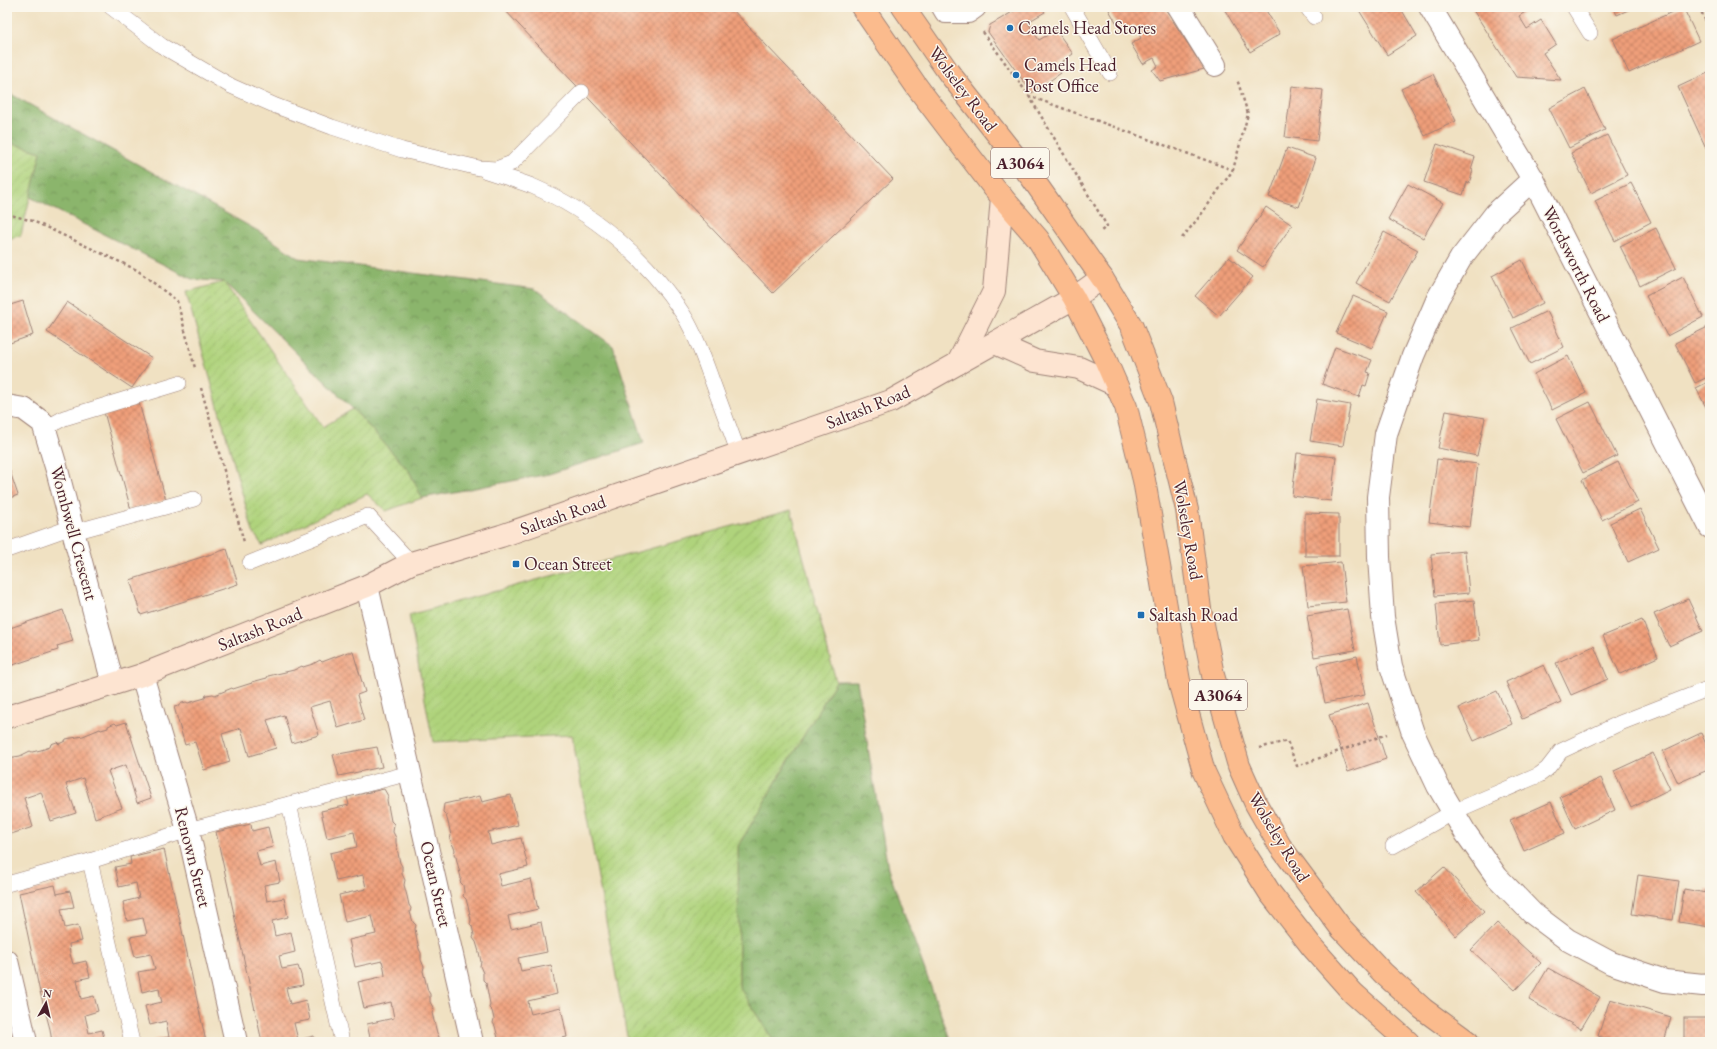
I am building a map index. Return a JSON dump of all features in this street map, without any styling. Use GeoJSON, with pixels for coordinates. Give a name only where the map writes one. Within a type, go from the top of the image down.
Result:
{"type":"FeatureCollection","features":[{"type":"Feature","properties":{"kind":"main road","name":"Wolseley Road"},"geometry":{"type":"LineString","coordinates":[[862,7],[917,87],[1002,197],[1038,239],[1074,298],[1126,407],[1144,480],[1179,681],[1204,772],[1234,836],[1270,893],[1313,948],[1353,993],[1408,1042]]}},
{"type":"Feature","properties":{"kind":"main road","name":"Wolseley Road"},"geometry":{"type":"LineString","coordinates":[[903,7],[949,73],[1032,178],[1102,278],[1132,327],[1160,402],[1186,510],[1200,609],[1213,675],[1235,754],[1256,804],[1280,846],[1341,928],[1383,973],[1423,1009],[1468,1042]]}},
{"type":"Feature","properties":{"kind":"main road"},"geometry":{"type":"LineString","coordinates":[[958,363],[994,291],[1002,197]]}},
{"type":"Feature","properties":{"kind":"main road","name":"Saltash Road"},"geometry":{"type":"LineString","coordinates":[[7,717],[142,675],[368,586],[411,563],[501,536],[891,402],[1074,298],[1102,278]]}},
{"type":"Feature","properties":{"kind":"main road"},"geometry":{"type":"LineString","coordinates":[[995,342],[1035,361],[1079,368],[1116,385]]}},
{"type":"Feature","properties":{"kind":"street"},"geometry":{"type":"LineString","coordinates":[[943,7],[946,12],[972,9]]}},
{"type":"Feature","properties":{"kind":"street"},"geometry":{"type":"LineString","coordinates":[[1179,7],[1216,65]]}},
{"type":"Feature","properties":{"kind":"street","name":"Wordsworth Road"},"geometry":{"type":"LineString","coordinates":[[1430,7],[1533,180],[1710,527]]}},
{"type":"Feature","properties":{"kind":"street"},"geometry":{"type":"LineString","coordinates":[[1533,180],[1496,213],[1461,258],[1438,298],[1413,356],[1386,434],[1378,497],[1379,557],[1383,617],[1391,666],[1411,726],[1438,786],[1465,832],[1497,877],[1532,913],[1568,940],[1611,963],[1665,981],[1703,985],[1710,984]]}},
{"type":"Feature","properties":{"kind":"street","name":"Wombwell Crescent"},"geometry":{"type":"LineString","coordinates":[[7,406],[24,409],[43,423],[57,470],[113,684]]}},
{"type":"Feature","properties":{"kind":"street","name":"Ocean Street"},"geometry":{"type":"LineString","coordinates":[[368,586],[472,1042]]}},
{"type":"Feature","properties":{"kind":"street","name":"Renown Street"},"geometry":{"type":"LineString","coordinates":[[142,675],[188,830],[236,1042]]}},
{"type":"Feature","properties":{"kind":"street"},"geometry":{"type":"LineString","coordinates":[[7,961],[26,1042]]}},
{"type":"Feature","properties":{"kind":"lane"},"geometry":{"type":"LineString","coordinates":[[111,7],[162,46],[231,86],[276,106],[332,127],[402,150],[480,168],[532,186],[571,206],[602,227],[644,264],[662,285],[683,315],[702,354],[739,454]]}},
{"type":"Feature","properties":{"kind":"lane"},"geometry":{"type":"LineString","coordinates":[[1072,7],[1110,73]]}},
{"type":"Feature","properties":{"kind":"lane"},"geometry":{"type":"LineString","coordinates":[[1574,7],[1590,33]]}},
{"type":"Feature","properties":{"kind":"lane"},"geometry":{"type":"LineString","coordinates":[[480,168],[496,169],[512,163],[582,92]]}},
{"type":"Feature","properties":{"kind":"lane"},"geometry":{"type":"LineString","coordinates":[[44,429],[64,418],[179,383]]}},
{"type":"Feature","properties":{"kind":"lane"},"geometry":{"type":"LineString","coordinates":[[7,550],[73,530],[194,499]]}},
{"type":"Feature","properties":{"kind":"lane"},"geometry":{"type":"LineString","coordinates":[[250,563],[368,516],[411,563]]}},
{"type":"Feature","properties":{"kind":"lane"},"geometry":{"type":"LineString","coordinates":[[1393,846],[1453,812],[1539,775],[1547,769],[1561,751],[1620,723],[1710,688]]}},
{"type":"Feature","properties":{"kind":"lane"},"geometry":{"type":"LineString","coordinates":[[7,884],[90,861],[188,830],[410,773]]}},
{"type":"Feature","properties":{"kind":"lane"},"geometry":{"type":"LineString","coordinates":[[289,804],[342,1042]]}},
{"type":"Feature","properties":{"kind":"lane"},"geometry":{"type":"LineString","coordinates":[[90,861],[132,1042]]}},
{"type":"Feature","properties":{"kind":"path"},"geometry":{"type":"LineString","coordinates":[[1699,7],[1710,30]]}},
{"type":"Feature","properties":{"kind":"path"},"geometry":{"type":"LineString","coordinates":[[972,9],[1029,96],[1108,226],[1080,247]]}},
{"type":"Feature","properties":{"kind":"path"},"geometry":{"type":"LineString","coordinates":[[1182,238],[1200,216],[1232,170],[1248,114],[1240,85],[1226,60],[1216,65]]}},
{"type":"Feature","properties":{"kind":"path"},"geometry":{"type":"LineString","coordinates":[[1029,96],[1232,170]]}},
{"type":"Feature","properties":{"kind":"path"},"geometry":{"type":"LineString","coordinates":[[7,214],[33,221],[137,270],[177,301],[196,368]]}},
{"type":"Feature","properties":{"kind":"path"},"geometry":{"type":"LineString","coordinates":[[200,384],[250,563]]}},
{"type":"Feature","properties":{"kind":"path"},"geometry":{"type":"LineString","coordinates":[[1235,754],[1287,741],[1296,766],[1411,726]]}},
{"type":"Feature","properties":{"kind":"green space"},"geometry":{"type":"Polygon","coordinates":[[[7,92],[260,232],[298,258],[535,289],[613,346],[644,443],[549,474],[422,498],[409,471],[353,409],[224,282],[192,279],[30,197],[41,152],[7,142],[7,92]]]}},
{"type":"Feature","properties":{"kind":"green space"},"geometry":{"type":"Polygon","coordinates":[[[7,142],[41,152],[21,235],[7,240],[7,142]]]}},
{"type":"Feature","properties":{"kind":"green space"},"geometry":{"type":"Polygon","coordinates":[[[224,282],[323,427],[353,409],[409,471],[422,498],[386,511],[367,494],[262,545],[253,532],[186,292],[224,282]]]}},
{"type":"Feature","properties":{"kind":"green space"},"geometry":{"type":"Polygon","coordinates":[[[791,510],[836,681],[738,846],[739,987],[774,1042],[628,1042],[572,735],[433,742],[409,615],[791,510]]]}},
{"type":"Feature","properties":{"kind":"green space"},"geometry":{"type":"Polygon","coordinates":[[[836,681],[857,681],[888,869],[951,1042],[774,1042],[739,987],[738,846],[836,681]]]}},
{"type":"Feature","properties":{"kind":"building"},"geometry":{"type":"Polygon","coordinates":[[[502,7],[730,7],[893,179],[773,293],[502,7]]]}},
{"type":"Feature","properties":{"kind":"building"},"geometry":{"type":"Polygon","coordinates":[[[1021,7],[1041,7],[1045,12],[1028,22],[1039,40],[1056,30],[1073,54],[1056,66],[1061,73],[1032,93],[988,32],[990,25],[1021,7]]]}},
{"type":"Feature","properties":{"kind":"building"},"geometry":{"type":"Polygon","coordinates":[[[1113,7],[1164,7],[1204,69],[1160,81],[1152,70],[1158,66],[1154,58],[1143,64],[1131,44],[1141,38],[1134,25],[1122,32],[1109,10],[1113,7]]]}},
{"type":"Feature","properties":{"kind":"building"},"geometry":{"type":"Polygon","coordinates":[[[1223,7],[1264,7],[1280,34],[1250,52],[1223,7]]]}},
{"type":"Feature","properties":{"kind":"building"},"geometry":{"type":"Polygon","coordinates":[[[1357,7],[1400,7],[1417,36],[1387,55],[1357,7]]]}},
{"type":"Feature","properties":{"kind":"building"},"geometry":{"type":"Polygon","coordinates":[[[1471,7],[1533,7],[1519,16],[1527,29],[1541,20],[1556,44],[1543,53],[1561,80],[1516,77],[1471,7]]]}},
{"type":"Feature","properties":{"kind":"building"},"geometry":{"type":"Polygon","coordinates":[[[1613,7],[1635,7],[1617,15],[1613,7]]]}},
{"type":"Feature","properties":{"kind":"building"},"geometry":{"type":"Polygon","coordinates":[[[1683,7],[1699,41],[1629,73],[1613,39],[1683,7]]]}},
{"type":"Feature","properties":{"kind":"building"},"geometry":{"type":"Polygon","coordinates":[[[1710,72],[1710,150],[1708,147],[1706,148],[1678,87],[1710,72]]]}},
{"type":"Feature","properties":{"kind":"building"},"geometry":{"type":"Polygon","coordinates":[[[1433,74],[1456,121],[1425,136],[1401,89],[1433,74]]]}},
{"type":"Feature","properties":{"kind":"building"},"geometry":{"type":"Polygon","coordinates":[[[1292,86],[1323,90],[1317,141],[1285,137],[1292,86]]]}},
{"type":"Feature","properties":{"kind":"building"},"geometry":{"type":"Polygon","coordinates":[[[1585,89],[1605,130],[1569,148],[1549,108],[1585,89]]]}},
{"type":"Feature","properties":{"kind":"building"},"geometry":{"type":"Polygon","coordinates":[[[1607,135],[1627,175],[1591,193],[1571,153],[1607,135]]]}},
{"type":"Feature","properties":{"kind":"building"},"geometry":{"type":"Polygon","coordinates":[[[1437,144],[1475,157],[1471,169],[1473,170],[1471,177],[1469,183],[1467,182],[1463,195],[1424,182],[1437,144]]]}},
{"type":"Feature","properties":{"kind":"building"},"geometry":{"type":"Polygon","coordinates":[[[1287,148],[1316,158],[1299,207],[1269,197],[1287,148]]]}},
{"type":"Feature","properties":{"kind":"building"},"geometry":{"type":"Polygon","coordinates":[[[1631,183],[1651,222],[1615,241],[1595,201],[1631,183]]]}},
{"type":"Feature","properties":{"kind":"building"},"geometry":{"type":"Polygon","coordinates":[[[1408,184],[1443,203],[1423,238],[1388,219],[1408,184]]]}},
{"type":"Feature","properties":{"kind":"building"},"geometry":{"type":"Polygon","coordinates":[[[1266,207],[1292,225],[1263,267],[1237,250],[1266,207]]]}},
{"type":"Feature","properties":{"kind":"building"},"geometry":{"type":"Polygon","coordinates":[[[1656,228],[1676,268],[1640,286],[1620,246],[1656,228]]]}},
{"type":"Feature","properties":{"kind":"building"},"geometry":{"type":"Polygon","coordinates":[[[1384,232],[1418,250],[1390,301],[1356,283],[1384,232]]]}},
{"type":"Feature","properties":{"kind":"building"},"geometry":{"type":"Polygon","coordinates":[[[1229,257],[1253,277],[1219,316],[1195,296],[1229,257]]]}},
{"type":"Feature","properties":{"kind":"building"},"geometry":{"type":"Polygon","coordinates":[[[1522,260],[1543,303],[1513,318],[1492,276],[1522,260]]]}},
{"type":"Feature","properties":{"kind":"building"},"geometry":{"type":"Polygon","coordinates":[[[1683,277],[1703,317],[1667,336],[1646,296],[1683,277]]]}},
{"type":"Feature","properties":{"kind":"building"},"geometry":{"type":"Polygon","coordinates":[[[1353,296],[1388,311],[1372,348],[1336,333],[1353,296]]]}},
{"type":"Feature","properties":{"kind":"building"},"geometry":{"type":"Polygon","coordinates":[[[23,301],[33,335],[7,344],[7,306],[23,301]]]}},
{"type":"Feature","properties":{"kind":"building"},"geometry":{"type":"Polygon","coordinates":[[[67,302],[152,358],[132,388],[47,332],[67,302]]]}},
{"type":"Feature","properties":{"kind":"building"},"geometry":{"type":"Polygon","coordinates":[[[1547,311],[1564,347],[1530,364],[1512,328],[1547,311]]]}},
{"type":"Feature","properties":{"kind":"building"},"geometry":{"type":"Polygon","coordinates":[[[1710,326],[1710,376],[1695,383],[1675,343],[1710,326]]]}},
{"type":"Feature","properties":{"kind":"building"},"geometry":{"type":"Polygon","coordinates":[[[1335,347],[1372,360],[1367,372],[1370,373],[1366,386],[1363,385],[1359,397],[1322,384],[1335,347]]]}},
{"type":"Feature","properties":{"kind":"building"},"geometry":{"type":"Polygon","coordinates":[[[1568,356],[1586,393],[1552,410],[1534,374],[1568,356]]]}},
{"type":"Feature","properties":{"kind":"building"},"geometry":{"type":"Polygon","coordinates":[[[1710,381],[1710,415],[1696,388],[1710,381]]]}},
{"type":"Feature","properties":{"kind":"building"},"geometry":{"type":"Polygon","coordinates":[[[1317,399],[1350,405],[1343,446],[1310,441],[1317,399]]]}},
{"type":"Feature","properties":{"kind":"building"},"geometry":{"type":"Polygon","coordinates":[[[1590,402],[1617,456],[1583,473],[1556,419],[1590,402]]]}},
{"type":"Feature","properties":{"kind":"building"},"geometry":{"type":"Polygon","coordinates":[[[139,403],[166,500],[131,510],[104,412],[139,403]]]}},
{"type":"Feature","properties":{"kind":"building"},"geometry":{"type":"Polygon","coordinates":[[[1446,411],[1485,418],[1477,456],[1438,448],[1446,411]]]}},
{"type":"Feature","properties":{"kind":"building"},"geometry":{"type":"Polygon","coordinates":[[[1297,453],[1336,457],[1331,501],[1292,496],[1297,453]]]}},
{"type":"Feature","properties":{"kind":"building"},"geometry":{"type":"Polygon","coordinates":[[[1437,459],[1478,464],[1470,527],[1429,522],[1437,459]]]}},
{"type":"Feature","properties":{"kind":"building"},"geometry":{"type":"Polygon","coordinates":[[[1618,462],[1638,502],[1602,520],[1582,480],[1618,462]]]}},
{"type":"Feature","properties":{"kind":"building"},"geometry":{"type":"Polygon","coordinates":[[[7,463],[18,495],[7,499],[7,463]]]}},
{"type":"Feature","properties":{"kind":"building"},"geometry":{"type":"Polygon","coordinates":[[[1640,509],[1659,548],[1628,562],[1610,523],[1640,509]]]}},
{"type":"Feature","properties":{"kind":"building"},"geometry":{"type":"Polygon","coordinates":[[[1305,513],[1339,514],[1339,556],[1305,556],[1305,513]]]}},
{"type":"Feature","properties":{"kind":"building"},"geometry":{"type":"Polygon","coordinates":[[[227,549],[238,584],[141,615],[130,580],[227,549]]]}},
{"type":"Feature","properties":{"kind":"building"},"geometry":{"type":"Polygon","coordinates":[[[1465,551],[1469,593],[1435,596],[1431,554],[1465,551]]]}},
{"type":"Feature","properties":{"kind":"building"},"geometry":{"type":"Polygon","coordinates":[[[1341,562],[1346,602],[1308,606],[1303,566],[1341,562]]]}},
{"type":"Feature","properties":{"kind":"building"},"geometry":{"type":"Polygon","coordinates":[[[1688,599],[1703,631],[1669,646],[1654,614],[1688,599]]]}},
{"type":"Feature","properties":{"kind":"building"},"geometry":{"type":"Polygon","coordinates":[[[1474,600],[1479,640],[1440,645],[1436,604],[1474,600]]]}},
{"type":"Feature","properties":{"kind":"building"},"geometry":{"type":"Polygon","coordinates":[[[1347,609],[1355,650],[1314,657],[1307,616],[1347,609]]]}},
{"type":"Feature","properties":{"kind":"building"},"geometry":{"type":"Polygon","coordinates":[[[63,610],[73,641],[57,646],[58,650],[7,667],[7,629],[63,610]]]}},
{"type":"Feature","properties":{"kind":"building"},"geometry":{"type":"Polygon","coordinates":[[[1642,620],[1658,657],[1620,674],[1603,636],[1642,620]]]}},
{"type":"Feature","properties":{"kind":"building"},"geometry":{"type":"Polygon","coordinates":[[[1594,646],[1608,679],[1571,695],[1556,663],[1594,646]]]}},
{"type":"Feature","properties":{"kind":"building"},"geometry":{"type":"Polygon","coordinates":[[[348,652],[353,652],[365,692],[357,695],[364,720],[338,728],[330,701],[310,707],[319,735],[292,743],[284,715],[267,720],[276,748],[249,756],[241,728],[222,734],[230,762],[204,770],[195,742],[185,745],[174,707],[179,706],[179,704],[205,698],[206,695],[215,695],[232,688],[233,689],[267,678],[268,676],[294,670],[302,666],[313,664],[320,660],[322,662],[348,652]]]}},
{"type":"Feature","properties":{"kind":"building"},"geometry":{"type":"Polygon","coordinates":[[[1357,656],[1365,695],[1325,703],[1317,665],[1357,656]]]}},
{"type":"Feature","properties":{"kind":"building"},"geometry":{"type":"Polygon","coordinates":[[[1544,665],[1561,702],[1522,719],[1506,682],[1544,665]]]}},
{"type":"Feature","properties":{"kind":"building"},"geometry":{"type":"Polygon","coordinates":[[[1497,691],[1512,724],[1474,741],[1459,708],[1497,691]]]}},
{"type":"Feature","properties":{"kind":"building"},"geometry":{"type":"Polygon","coordinates":[[[1368,703],[1386,759],[1348,772],[1329,715],[1368,703]]]}},
{"type":"Feature","properties":{"kind":"building"},"geometry":{"type":"Polygon","coordinates":[[[126,722],[151,798],[137,803],[126,765],[108,771],[122,808],[95,818],[83,778],[66,784],[76,813],[51,821],[41,792],[24,798],[33,827],[8,835],[8,758],[20,756],[30,751],[41,750],[50,747],[51,744],[57,742],[59,744],[66,739],[83,736],[100,729],[108,728],[108,726],[115,723],[117,725],[126,722]]]}},
{"type":"Feature","properties":{"kind":"building"},"geometry":{"type":"Polygon","coordinates":[[[1701,733],[1710,753],[1710,769],[1678,783],[1663,751],[1701,733]]]}},
{"type":"Feature","properties":{"kind":"building"},"geometry":{"type":"Polygon","coordinates":[[[377,747],[382,767],[339,776],[333,755],[377,747]]]}},
{"type":"Feature","properties":{"kind":"building"},"geometry":{"type":"Polygon","coordinates":[[[1653,753],[1670,789],[1631,808],[1614,771],[1653,753]]]}},
{"type":"Feature","properties":{"kind":"building"},"geometry":{"type":"Polygon","coordinates":[[[1601,778],[1615,810],[1575,829],[1560,797],[1601,778]]]}},
{"type":"Feature","properties":{"kind":"building"},"geometry":{"type":"Polygon","coordinates":[[[384,789],[388,796],[387,800],[391,821],[394,824],[393,832],[396,838],[400,863],[402,866],[402,874],[405,880],[404,885],[411,908],[410,912],[413,922],[416,925],[415,929],[417,940],[424,967],[423,971],[430,994],[430,1002],[434,1009],[432,1013],[439,1042],[371,1042],[367,1024],[394,1018],[391,1002],[364,1008],[358,982],[385,976],[384,968],[382,961],[355,967],[349,940],[376,934],[374,924],[372,916],[345,922],[339,895],[366,889],[365,883],[363,875],[336,881],[330,853],[357,847],[354,832],[327,838],[321,811],[349,805],[347,797],[384,789]]]}},
{"type":"Feature","properties":{"kind":"building"},"geometry":{"type":"Polygon","coordinates":[[[511,795],[518,825],[488,832],[491,845],[521,838],[528,867],[498,874],[501,886],[531,879],[538,909],[508,916],[511,929],[541,922],[547,952],[518,958],[521,971],[551,965],[557,994],[528,1001],[529,1007],[531,1014],[561,1007],[567,1037],[543,1042],[499,1042],[493,1023],[494,1019],[492,1011],[489,1008],[490,1004],[486,983],[483,980],[483,973],[480,966],[481,962],[479,952],[473,938],[474,935],[470,924],[471,920],[469,910],[466,899],[463,896],[463,885],[460,882],[461,878],[454,854],[455,850],[450,839],[451,836],[446,815],[443,812],[444,804],[480,796],[482,802],[511,795]]]}},
{"type":"Feature","properties":{"kind":"building"},"geometry":{"type":"Polygon","coordinates":[[[1551,802],[1565,833],[1524,851],[1510,820],[1551,802]]]}},
{"type":"Feature","properties":{"kind":"building"},"geometry":{"type":"Polygon","coordinates":[[[251,824],[252,831],[268,827],[273,847],[256,851],[260,866],[276,862],[280,882],[264,885],[267,901],[284,898],[288,917],[272,921],[275,936],[291,932],[295,952],[279,956],[282,969],[298,966],[301,975],[303,985],[286,988],[290,1004],[306,1000],[310,1020],[294,1023],[298,1040],[314,1036],[315,1042],[262,1042],[216,832],[251,824]]]}},
{"type":"Feature","properties":{"kind":"building"},"geometry":{"type":"Polygon","coordinates":[[[164,849],[206,1042],[153,1042],[153,1040],[169,1037],[166,1021],[150,1025],[145,1006],[162,1002],[159,988],[142,992],[138,972],[155,969],[151,954],[135,957],[130,937],[147,934],[143,918],[127,921],[123,902],[139,898],[136,883],[119,887],[115,867],[131,864],[130,857],[164,849]]]}},
{"type":"Feature","properties":{"kind":"building"},"geometry":{"type":"Polygon","coordinates":[[[1444,867],[1484,911],[1456,936],[1416,892],[1444,867]]]}},
{"type":"Feature","properties":{"kind":"building"},"geometry":{"type":"Polygon","coordinates":[[[1638,875],[1679,881],[1673,920],[1632,914],[1638,875]]]}},
{"type":"Feature","properties":{"kind":"building"},"geometry":{"type":"Polygon","coordinates":[[[55,885],[57,894],[70,891],[74,907],[61,909],[65,928],[78,925],[82,941],[69,944],[73,964],[86,961],[90,977],[77,980],[81,999],[94,996],[98,1011],[85,1015],[89,1033],[102,1030],[105,1042],[52,1042],[19,893],[55,885]]]}},
{"type":"Feature","properties":{"kind":"building"},"geometry":{"type":"Polygon","coordinates":[[[1684,889],[1706,893],[1706,890],[1710,890],[1710,927],[1679,922],[1684,889]]]}},
{"type":"Feature","properties":{"kind":"building"},"geometry":{"type":"Polygon","coordinates":[[[1497,923],[1541,963],[1515,990],[1471,950],[1497,923]]]}},
{"type":"Feature","properties":{"kind":"building"},"geometry":{"type":"Polygon","coordinates":[[[1548,968],[1600,997],[1581,1029],[1529,1000],[1548,968]]]}},
{"type":"Feature","properties":{"kind":"building"},"geometry":{"type":"Polygon","coordinates":[[[1610,999],[1671,1017],[1664,1042],[1617,1042],[1598,1036],[1610,999]]]}},
{"type":"Feature","properties":{"kind":"building"},"geometry":{"type":"Polygon","coordinates":[[[1684,1018],[1710,1018],[1710,1042],[1684,1042],[1684,1018]]]}},
{"type":"Feature","properties":{"kind":"place","name":"Camels Head Stores"},"geometry":{"type":"Point","coordinates":[1010,28]}},
{"type":"Feature","properties":{"kind":"place","name":"Camels Head Post Office"},"geometry":{"type":"Point","coordinates":[1016,75]}},
{"type":"Feature","properties":{"kind":"place","name":"Ocean Street"},"geometry":{"type":"Point","coordinates":[516,564]}},
{"type":"Feature","properties":{"kind":"place","name":"Saltash Road"},"geometry":{"type":"Point","coordinates":[1141,615]}}]}
